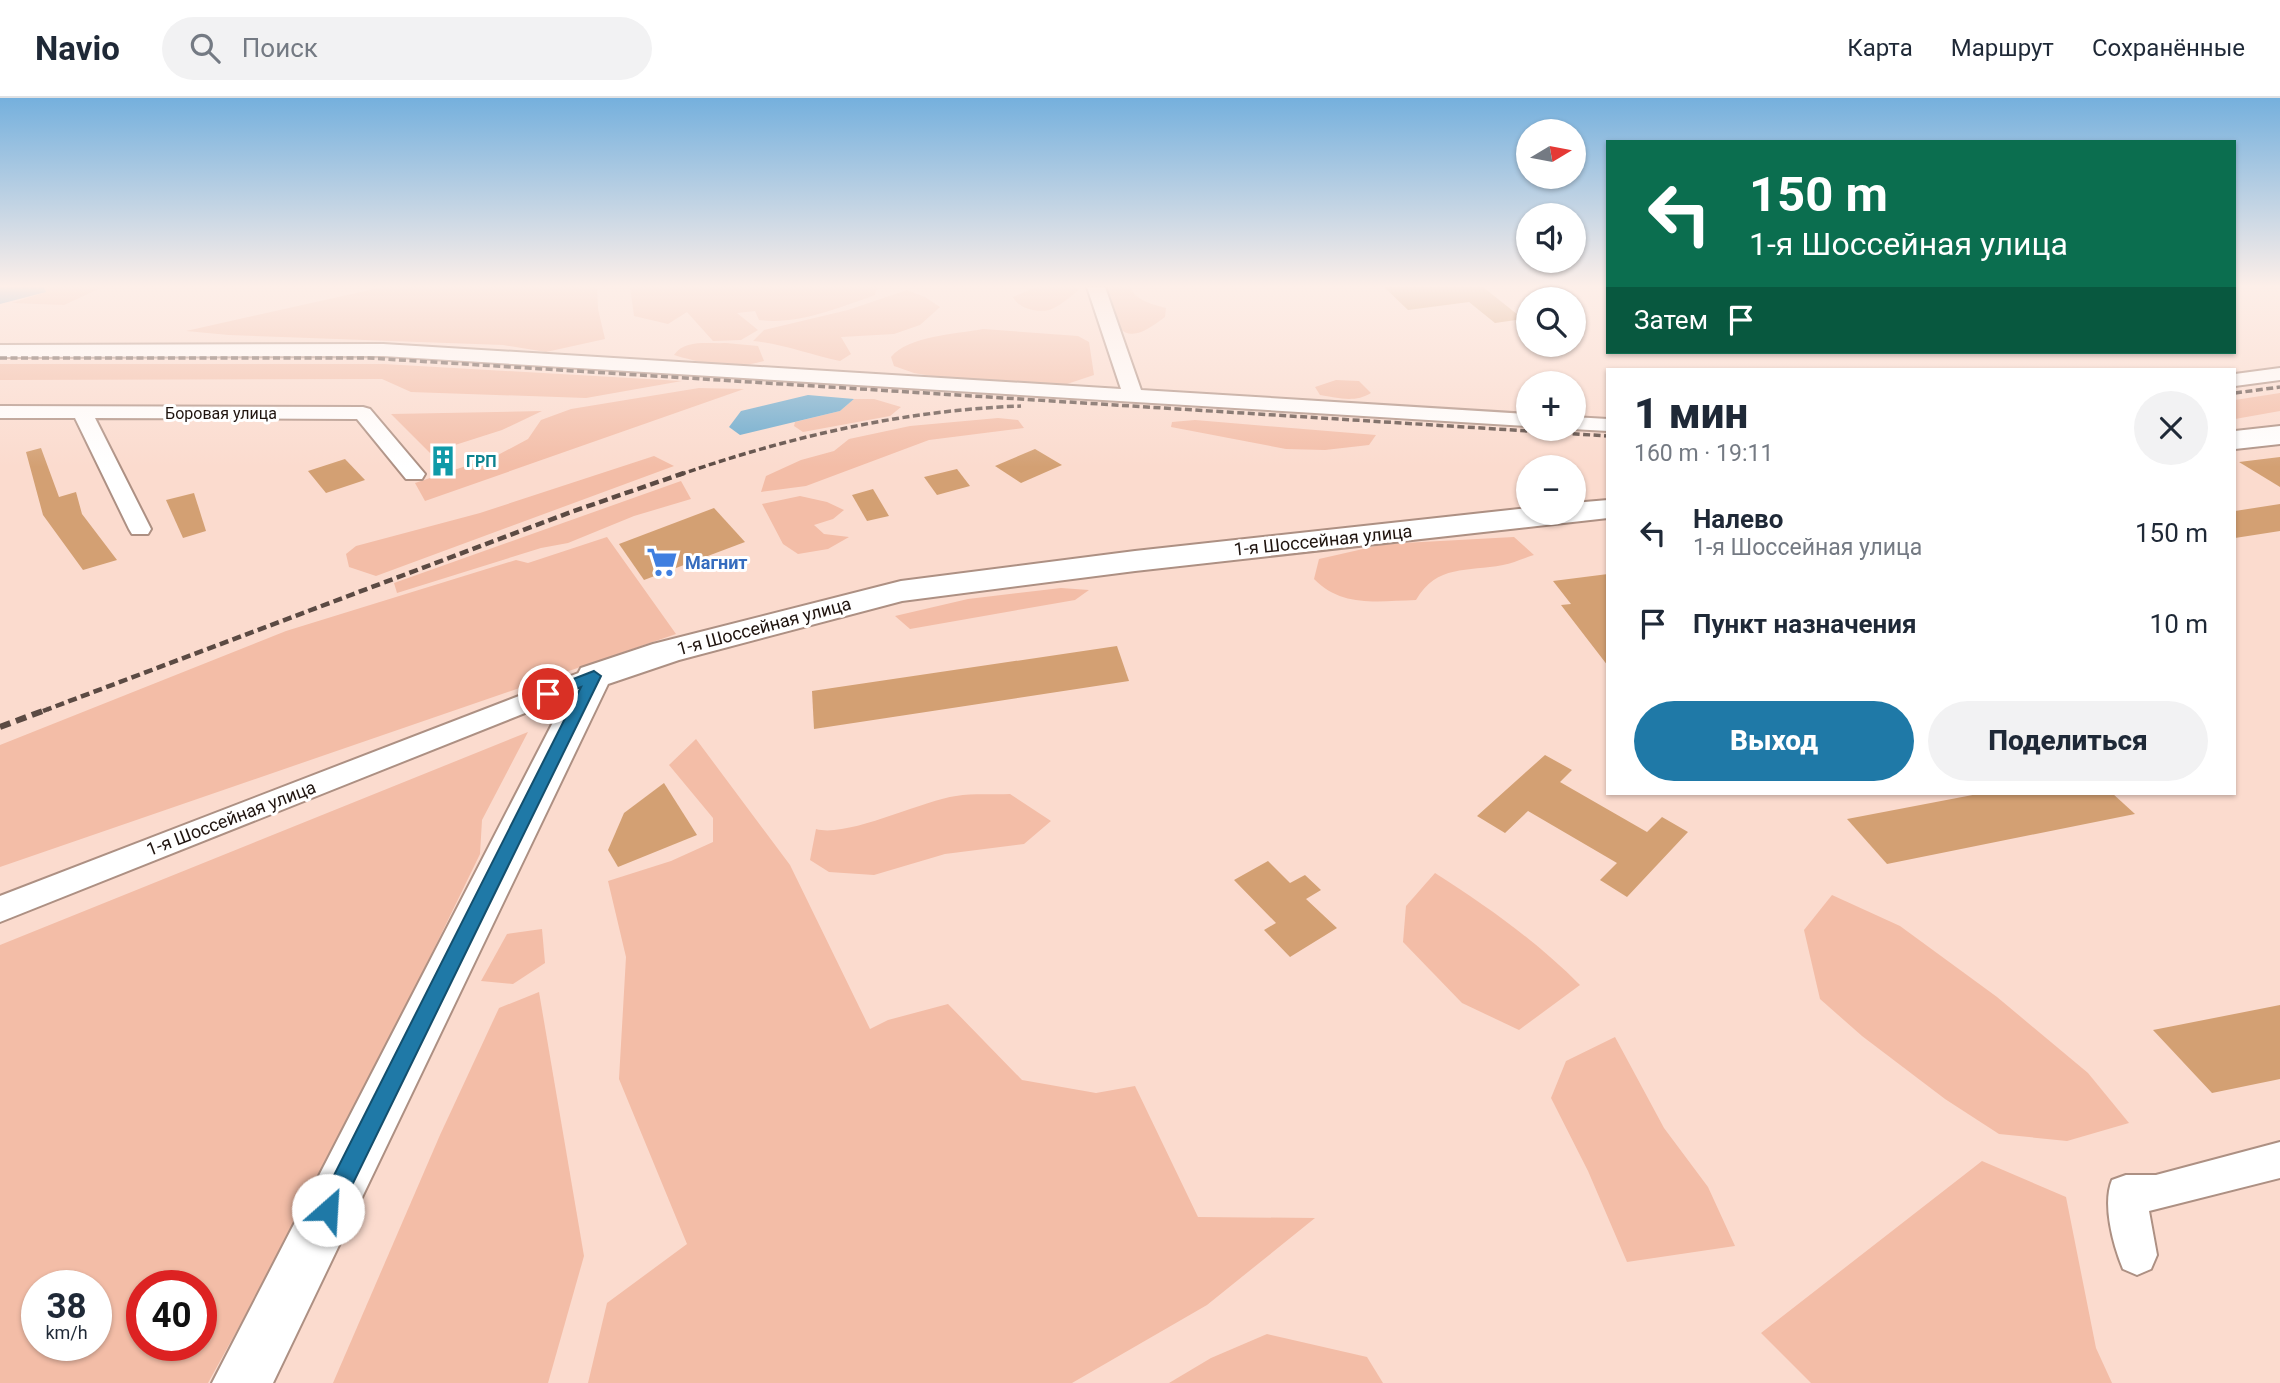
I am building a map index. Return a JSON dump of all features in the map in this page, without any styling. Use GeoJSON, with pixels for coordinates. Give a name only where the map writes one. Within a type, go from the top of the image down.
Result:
{"type":"FeatureCollection","features":[{"type":"Feature","properties":{"kind":"street"},"geometry":{"type":"LineString","coordinates":[[1117,347],[1133,395]]}},
{"type":"Feature","properties":{"kind":"street"},"geometry":{"type":"LineString","coordinates":[[0,351],[383,351],[1516,419]]}},
{"type":"Feature","properties":{"kind":"street"},"geometry":{"type":"LineString","coordinates":[[2236,380],[2280,374]]}},
{"type":"Feature","properties":{"kind":"street","name":"Боровая улица"},"geometry":{"type":"LineString","coordinates":[[0,412],[363,413],[414,474]]}},
{"type":"Feature","properties":{"kind":"street"},"geometry":{"type":"LineString","coordinates":[[82,412],[140,529]]}},
{"type":"Feature","properties":{"kind":"street"},"geometry":{"type":"LineString","coordinates":[[1586,424],[1606,425]]}},
{"type":"Feature","properties":{"kind":"street"},"geometry":{"type":"LineString","coordinates":[[2236,440],[2280,435]]}},
{"type":"Feature","properties":{"kind":"street","name":"1-я Шоссейная улица"},"geometry":{"type":"LineString","coordinates":[[1586,511],[1606,509]]}},
{"type":"Feature","properties":{"kind":"street","name":"1-я Шоссейная улица"},"geometry":{"type":"LineString","coordinates":[[0,909],[594,676],[666,652],[901,591],[1135,561],[1516,519]]}},
{"type":"Feature","properties":{"kind":"street"},"geometry":{"type":"LineString","coordinates":[[242,1383],[594,676]]}},
{"type":"Feature","properties":{"kind":"street"},"geometry":{"type":"LineString","coordinates":[[2137,1255],[2126,1193],[2156,1193],[2280,1160]]}},
{"type":"Feature","properties":{"kind":"shaded area"},"geometry":{"type":"Polygon","coordinates":[[[515,347],[569,347],[546,352],[515,347]]]}},
{"type":"Feature","properties":{"kind":"shaded area"},"geometry":{"type":"Polygon","coordinates":[[[684,347],[758,347],[764,361],[719,365],[674,355],[684,347]]]}},
{"type":"Feature","properties":{"kind":"shaded area"},"geometry":{"type":"Polygon","coordinates":[[[783,347],[847,347],[851,354],[840,361],[783,347]]]}},
{"type":"Feature","properties":{"kind":"shaded area"},"geometry":{"type":"Polygon","coordinates":[[[904,347],[1090,347],[1094,375],[1058,387],[955,380],[914,373],[894,366],[891,357],[904,347]]]}},
{"type":"Feature","properties":{"kind":"shaded area"},"geometry":{"type":"Polygon","coordinates":[[[0,364],[384,364],[682,381],[586,398],[411,392],[382,379],[0,380],[0,364]]]}},
{"type":"Feature","properties":{"kind":"shaded area"},"geometry":{"type":"Polygon","coordinates":[[[1336,380],[1359,381],[1371,393],[1353,399],[1340,398],[1320,395],[1315,387],[1336,380]]]}},
{"type":"Feature","properties":{"kind":"shaded area"},"geometry":{"type":"Polygon","coordinates":[[[699,388],[744,389],[425,501],[415,483],[496,456],[528,439],[541,420],[571,409],[699,388]]]}},
{"type":"Feature","properties":{"kind":"shaded area"},"geometry":{"type":"Polygon","coordinates":[[[2280,393],[2280,411],[2236,419],[2236,400],[2280,393]]]}},
{"type":"Feature","properties":{"kind":"shaded area"},"geometry":{"type":"Polygon","coordinates":[[[854,399],[874,399],[901,407],[890,416],[803,432],[794,426],[795,422],[840,411],[854,399]]]}},
{"type":"Feature","properties":{"kind":"shaded area"},"geometry":{"type":"Polygon","coordinates":[[[542,411],[502,430],[430,453],[391,414],[542,411]]]}},
{"type":"Feature","properties":{"kind":"shaded area"},"geometry":{"type":"Polygon","coordinates":[[[998,418],[1018,420],[1024,428],[929,440],[806,486],[761,492],[766,476],[801,460],[834,451],[849,439],[910,426],[998,418]]]}},
{"type":"Feature","properties":{"kind":"shaded area"},"geometry":{"type":"Polygon","coordinates":[[[1195,420],[1376,435],[1369,445],[1325,450],[1286,449],[1171,427],[1172,422],[1195,420]]]}},
{"type":"Feature","properties":{"kind":"shaded area"},"geometry":{"type":"Polygon","coordinates":[[[654,456],[674,466],[376,576],[349,567],[346,554],[356,546],[480,513],[654,456]]]}},
{"type":"Feature","properties":{"kind":"shaded area"},"geometry":{"type":"Polygon","coordinates":[[[681,481],[691,499],[634,516],[568,543],[541,548],[397,593],[394,583],[681,481]]]}},
{"type":"Feature","properties":{"kind":"shaded area"},"geometry":{"type":"Polygon","coordinates":[[[800,496],[827,502],[844,510],[833,519],[814,525],[824,534],[849,537],[828,549],[798,554],[783,544],[762,504],[800,496]]]}},
{"type":"Feature","properties":{"kind":"shaded area"},"geometry":{"type":"Polygon","coordinates":[[[607,537],[676,634],[0,867],[0,745],[286,631],[516,560],[528,563],[607,537]]]}},
{"type":"Feature","properties":{"kind":"shaded area"},"geometry":{"type":"Polygon","coordinates":[[[1514,537],[1534,555],[1503,565],[1443,575],[1424,588],[1416,600],[1349,599],[1337,595],[1314,579],[1319,559],[1385,544],[1514,537]]]}},
{"type":"Feature","properties":{"kind":"shaded area"},"geometry":{"type":"Polygon","coordinates":[[[1061,588],[1089,590],[1075,600],[910,629],[895,616],[968,599],[1061,588]]]}},
{"type":"Feature","properties":{"kind":"shaded area"},"geometry":{"type":"Polygon","coordinates":[[[528,732],[482,820],[480,854],[336,1151],[208,1383],[0,1383],[0,945],[528,732]]]}},
{"type":"Feature","properties":{"kind":"shaded area"},"geometry":{"type":"Polygon","coordinates":[[[696,739],[790,865],[870,1029],[888,1020],[948,1004],[1022,1080],[1096,1093],[1135,1086],[1198,1217],[1315,1218],[1207,1305],[1072,1383],[588,1383],[607,1303],[687,1244],[619,1079],[626,957],[608,881],[671,861],[713,842],[713,818],[669,765],[696,739]]]}},
{"type":"Feature","properties":{"kind":"shaded area"},"geometry":{"type":"Polygon","coordinates":[[[1010,794],[1051,821],[1024,844],[945,854],[874,875],[829,872],[810,860],[816,829],[829,830],[865,824],[956,796],[1010,794]]]}},
{"type":"Feature","properties":{"kind":"shaded area"},"geometry":{"type":"Polygon","coordinates":[[[1435,873],[1511,925],[1580,985],[1519,1030],[1462,1003],[1403,942],[1406,906],[1435,873]]]}},
{"type":"Feature","properties":{"kind":"shaded area"},"geometry":{"type":"Polygon","coordinates":[[[1832,895],[1900,926],[1997,997],[2088,1073],[2129,1123],[2067,1141],[1999,1134],[1945,1099],[1862,1036],[1820,999],[1804,930],[1832,895]]]}},
{"type":"Feature","properties":{"kind":"shaded area"},"geometry":{"type":"Polygon","coordinates":[[[542,929],[545,963],[513,984],[481,981],[507,934],[542,929]]]}},
{"type":"Feature","properties":{"kind":"shaded area"},"geometry":{"type":"Polygon","coordinates":[[[539,992],[584,1256],[548,1383],[333,1383],[440,1135],[499,1008],[539,992]]]}},
{"type":"Feature","properties":{"kind":"shaded area"},"geometry":{"type":"Polygon","coordinates":[[[1615,1037],[1664,1128],[1708,1187],[1735,1246],[1627,1262],[1588,1171],[1551,1098],[1566,1061],[1615,1037]]]}},
{"type":"Feature","properties":{"kind":"shaded area"},"geometry":{"type":"Polygon","coordinates":[[[1982,1161],[2066,1197],[2096,1348],[2112,1383],[1811,1383],[1761,1333],[1982,1161]]]}},
{"type":"Feature","properties":{"kind":"shaded area"},"geometry":{"type":"Polygon","coordinates":[[[1267,1334],[1367,1357],[1383,1383],[1169,1383],[1211,1358],[1267,1334]]]}},
{"type":"Feature","properties":{"kind":"water"},"geometry":{"type":"Polygon","coordinates":[[[808,395],[854,399],[840,411],[740,435],[729,427],[741,411],[808,395]]]}},
{"type":"Feature","properties":{"kind":"building"},"geometry":{"type":"Polygon","coordinates":[[[41,448],[59,497],[76,492],[82,514],[117,560],[83,570],[43,515],[26,452],[41,448]]]}},
{"type":"Feature","properties":{"kind":"building"},"geometry":{"type":"Polygon","coordinates":[[[1035,449],[1062,465],[1021,483],[995,466],[1035,449]]]}},
{"type":"Feature","properties":{"kind":"building"},"geometry":{"type":"Polygon","coordinates":[[[2280,457],[2280,487],[2239,462],[2280,457]]]}},
{"type":"Feature","properties":{"kind":"building"},"geometry":{"type":"Polygon","coordinates":[[[345,459],[365,480],[326,493],[308,471],[345,459]]]}},
{"type":"Feature","properties":{"kind":"building"},"geometry":{"type":"Polygon","coordinates":[[[957,469],[970,486],[937,495],[924,477],[957,469]]]}},
{"type":"Feature","properties":{"kind":"building"},"geometry":{"type":"Polygon","coordinates":[[[873,489],[889,516],[867,521],[852,495],[873,489]]]}},
{"type":"Feature","properties":{"kind":"building"},"geometry":{"type":"Polygon","coordinates":[[[194,493],[206,531],[183,538],[166,500],[194,493]]]}},
{"type":"Feature","properties":{"kind":"building"},"geometry":{"type":"Polygon","coordinates":[[[2280,504],[2280,531],[2236,538],[2236,511],[2280,504]]]}},
{"type":"Feature","properties":{"kind":"building","name":"Магнит"},"geometry":{"type":"Polygon","coordinates":[[[714,508],[745,542],[644,580],[619,544],[714,508]]]}},
{"type":"Feature","properties":{"kind":"building"},"geometry":{"type":"Polygon","coordinates":[[[1606,574],[1606,663],[1561,605],[1571,604],[1553,581],[1606,574]]]}},
{"type":"Feature","properties":{"kind":"building"},"geometry":{"type":"Polygon","coordinates":[[[1117,646],[1129,681],[814,729],[812,691],[1117,646]]]}},
{"type":"Feature","properties":{"kind":"building"},"geometry":{"type":"Polygon","coordinates":[[[1545,755],[1572,770],[1560,782],[1647,832],[1662,817],[1688,832],[1627,897],[1600,880],[1617,863],[1528,811],[1505,833],[1477,816],[1545,755]]]}},
{"type":"Feature","properties":{"kind":"building"},"geometry":{"type":"Polygon","coordinates":[[[664,783],[697,835],[618,867],[608,850],[624,813],[664,783]]]}},
{"type":"Feature","properties":{"kind":"building"},"geometry":{"type":"Polygon","coordinates":[[[1973,795],[2114,795],[2135,814],[1887,864],[1847,819],[1973,795]]]}},
{"type":"Feature","properties":{"kind":"building"},"geometry":{"type":"Polygon","coordinates":[[[1268,861],[1290,883],[1305,875],[1321,890],[1306,899],[1337,928],[1290,957],[1264,930],[1276,923],[1234,880],[1268,861]]]}},
{"type":"Feature","properties":{"kind":"building"},"geometry":{"type":"Polygon","coordinates":[[[2280,1005],[2280,1079],[2212,1093],[2153,1030],[2280,1005]]]}},
{"type":"Feature","properties":{"kind":"railway"},"geometry":{"type":"LineString","coordinates":[[0,358],[369,358],[1606,436]]}},
{"type":"Feature","properties":{"kind":"railway"},"geometry":{"type":"LineString","coordinates":[[2236,393],[2280,387]]}},
{"type":"Feature","properties":{"kind":"railway"},"geometry":{"type":"LineString","coordinates":[[679,475],[762,449],[847,428],[934,413],[1021,406]]}},
{"type":"Feature","properties":{"kind":"railway"},"geometry":{"type":"LineString","coordinates":[[43,711],[571,512],[684,473]]}},
{"type":"Feature","properties":{"kind":"railway"},"geometry":{"type":"LineString","coordinates":[[0,727],[48,709]]}},
{"type":"Feature","properties":{"kind":"place","name":"ГРП"},"geometry":{"type":"Point","coordinates":[443,461]}},
{"type":"Feature","properties":{"kind":"place","name":"Магнит"},"geometry":{"type":"Point","coordinates":[662,562]}},
{"type":"Feature","properties":{"kind":"route"},"geometry":{"type":"LineString","coordinates":[[328,1210],[594,676],[548,694]]}}]}
